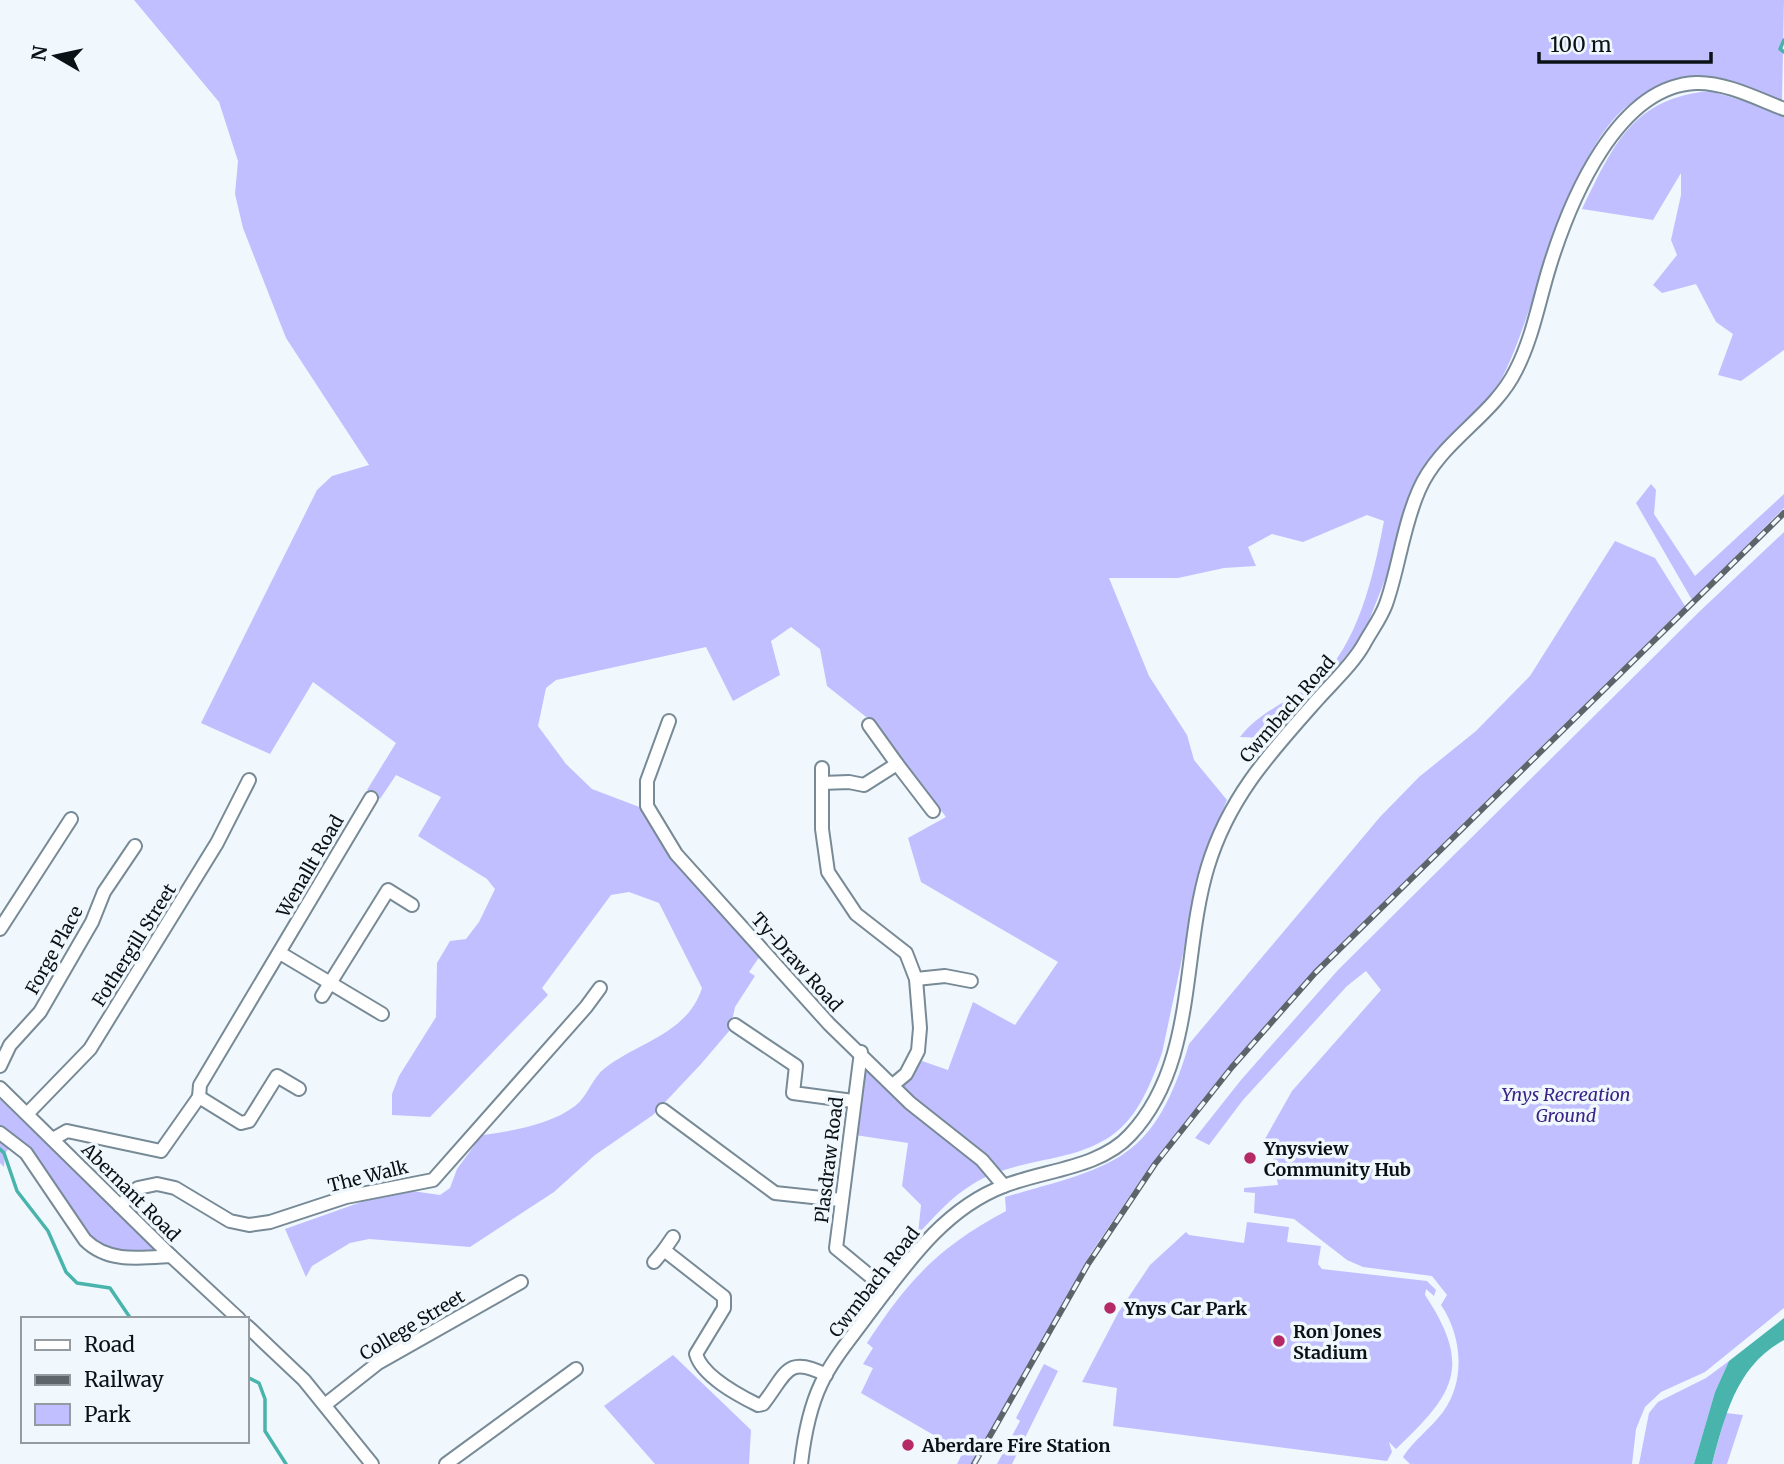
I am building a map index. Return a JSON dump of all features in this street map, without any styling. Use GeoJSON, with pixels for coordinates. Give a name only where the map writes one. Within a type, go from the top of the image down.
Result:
{"type":"FeatureCollection","features":[{"type":"Feature","properties":{"kind":"street","name":"Cwmbach Road"},"geometry":{"type":"LineString","coordinates":[[801,1464],[807,1425],[826,1375],[920,1247],[949,1219],[980,1197],[1004,1186],[1096,1158],[1128,1139],[1152,1106],[1172,1061],[1207,868],[1230,811],[1261,761],[1360,651],[1385,607],[1419,489],[1439,456],[1489,406],[1514,375],[1527,345],[1551,260],[1582,186],[1627,114],[1665,92],[1696,83],[1736,91],[1784,109]]}},
{"type":"Feature","properties":{"kind":"street","name":"Ty-Draw Road"},"geometry":{"type":"LineString","coordinates":[[669,721],[647,781],[646,806],[676,855],[829,1024],[894,1084],[910,1103],[982,1160],[1004,1186]]}},
{"type":"Feature","properties":{"kind":"street"},"geometry":{"type":"LineString","coordinates":[[869,726],[933,811]]}},
{"type":"Feature","properties":{"kind":"street"},"geometry":{"type":"LineString","coordinates":[[822,783],[849,782],[864,785],[897,764]]}},
{"type":"Feature","properties":{"kind":"street"},"geometry":{"type":"LineString","coordinates":[[822,768],[822,842],[828,872],[856,914],[906,953],[916,979],[920,1028],[918,1051],[906,1074],[894,1084]]}},
{"type":"Feature","properties":{"kind":"street","name":"Fothergill Street"},"geometry":{"type":"LineString","coordinates":[[28,1113],[90,1049],[217,844],[249,780]]}},
{"type":"Feature","properties":{"kind":"street","name":"Wenallt Road"},"geometry":{"type":"LineString","coordinates":[[52,1139],[67,1131],[162,1151],[199,1097],[200,1085],[371,798]]}},
{"type":"Feature","properties":{"kind":"street"},"geometry":{"type":"LineString","coordinates":[[0,929],[71,819]]}},
{"type":"Feature","properties":{"kind":"street","name":"Forge Place"},"geometry":{"type":"LineString","coordinates":[[0,1066],[10,1045],[40,1012],[92,922],[104,891],[135,846]]}},
{"type":"Feature","properties":{"kind":"street"},"geometry":{"type":"LineString","coordinates":[[322,996],[388,890],[412,905]]}},
{"type":"Feature","properties":{"kind":"street"},"geometry":{"type":"LineString","coordinates":[[280,953],[382,1014]]}},
{"type":"Feature","properties":{"kind":"street"},"geometry":{"type":"LineString","coordinates":[[916,979],[945,976],[971,981]]}},
{"type":"Feature","properties":{"kind":"street","name":"The Walk"},"geometry":{"type":"LineString","coordinates":[[120,1206],[138,1188],[157,1184],[175,1188],[230,1221],[249,1225],[270,1222],[346,1197],[433,1180],[600,988]]}},
{"type":"Feature","properties":{"kind":"street"},"geometry":{"type":"LineString","coordinates":[[735,1026],[796,1066],[793,1093],[853,1101]]}},
{"type":"Feature","properties":{"kind":"street","name":"Plasdraw Road"},"geometry":{"type":"LineString","coordinates":[[861,1052],[836,1248],[887,1290]]}},
{"type":"Feature","properties":{"kind":"street"},"geometry":{"type":"LineString","coordinates":[[199,1097],[241,1123],[249,1121],[277,1076],[299,1089]]}},
{"type":"Feature","properties":{"kind":"street","name":"Abernant Road"},"geometry":{"type":"LineString","coordinates":[[0,1088],[237,1317]]}},
{"type":"Feature","properties":{"kind":"street"},"geometry":{"type":"LineString","coordinates":[[663,1110],[775,1193],[841,1200]]}},
{"type":"Feature","properties":{"kind":"street"},"geometry":{"type":"LineString","coordinates":[[0,1132],[26,1153],[85,1240],[96,1251],[110,1256],[171,1256]]}},
{"type":"Feature","properties":{"kind":"street"},"geometry":{"type":"LineString","coordinates":[[654,1262],[673,1237]]}},
{"type":"Feature","properties":{"kind":"street"},"geometry":{"type":"LineString","coordinates":[[664,1250],[724,1297],[724,1308],[696,1354],[698,1362],[724,1384],[758,1405],[763,1404],[784,1371],[796,1365],[809,1366],[826,1375]]}},
{"type":"Feature","properties":{"kind":"street","name":"College Street"},"geometry":{"type":"LineString","coordinates":[[326,1404],[378,1363],[521,1282]]}},
{"type":"Feature","properties":{"kind":"street"},"geometry":{"type":"LineString","coordinates":[[248,1327],[326,1404],[372,1464]]}},
{"type":"Feature","properties":{"kind":"street"},"geometry":{"type":"LineString","coordinates":[[446,1464],[576,1369]]}},
{"type":"Feature","properties":{"kind":"green space"},"geometry":{"type":"Polygon","coordinates":[[[134,0],[1784,0],[1782,101],[1733,84],[1712,80],[1643,96],[1618,115],[1596,144],[1576,181],[1503,376],[1488,398],[1434,456],[1364,633],[1323,684],[1265,738],[1240,737],[1265,714],[1314,683],[1342,651],[1353,631],[1369,586],[1384,521],[1367,515],[1303,542],[1272,534],[1248,547],[1256,566],[1224,568],[1178,578],[1109,578],[1149,676],[1187,735],[1194,760],[1227,800],[1204,855],[1162,1053],[1143,1097],[1121,1128],[1090,1147],[1007,1169],[981,1179],[950,1201],[918,1234],[921,1205],[902,1186],[908,1143],[855,1135],[865,1064],[895,1096],[922,1061],[948,1070],[973,1002],[1015,1025],[1058,962],[921,882],[908,838],[946,817],[870,720],[827,686],[820,649],[791,627],[771,641],[780,675],[733,701],[706,647],[556,680],[546,688],[538,726],[566,764],[592,789],[642,808],[760,956],[749,972],[755,976],[735,1007],[730,1030],[653,1115],[595,1155],[554,1192],[470,1247],[369,1239],[350,1243],[312,1266],[306,1277],[285,1229],[364,1201],[412,1191],[440,1195],[450,1188],[457,1169],[482,1135],[518,1129],[565,1113],[583,1097],[605,1068],[661,1035],[686,1016],[702,988],[659,903],[629,892],[611,895],[542,988],[548,995],[430,1117],[392,1115],[392,1094],[399,1076],[436,1017],[437,963],[450,941],[466,939],[479,922],[495,889],[487,879],[418,836],[441,797],[396,775],[380,799],[367,790],[396,743],[313,682],[270,754],[201,723],[317,490],[332,476],[369,465],[286,338],[243,228],[235,194],[238,161],[219,102],[134,0]]]}},
{"type":"Feature","properties":{"kind":"green space"},"geometry":{"type":"Polygon","coordinates":[[[1710,91],[1784,113],[1784,350],[1741,381],[1718,375],[1733,334],[1716,322],[1696,284],[1662,293],[1653,285],[1677,255],[1671,240],[1681,195],[1681,173],[1653,220],[1582,209],[1616,146],[1628,129],[1643,115],[1683,95],[1710,91]]]}},
{"type":"Feature","properties":{"kind":"green space"},"geometry":{"type":"Polygon","coordinates":[[[1651,484],[1656,490],[1654,514],[1695,576],[1784,494],[1784,508],[1692,600],[1636,503],[1651,484]]]}},
{"type":"Feature","properties":{"kind":"green space","name":"Ynys Recreation Ground"},"geometry":{"type":"Polygon","coordinates":[[[1784,532],[1784,1308],[1705,1372],[1661,1392],[1645,1407],[1636,1429],[1632,1464],[1410,1464],[1403,1457],[1443,1412],[1455,1386],[1458,1372],[1457,1344],[1441,1305],[1447,1295],[1432,1276],[1363,1267],[1347,1260],[1294,1219],[1254,1213],[1255,1193],[1244,1192],[1244,1188],[1278,1185],[1270,1139],[1265,1139],[1292,1091],[1381,990],[1366,971],[1347,986],[1243,1100],[1209,1145],[1195,1138],[1241,1080],[1338,970],[1700,611],[1784,532]]]}},
{"type":"Feature","properties":{"kind":"green space"},"geometry":{"type":"Polygon","coordinates":[[[1615,541],[1655,558],[1685,606],[1326,958],[1223,1074],[1153,1162],[1091,1253],[972,1464],[957,1464],[963,1452],[861,1393],[873,1368],[863,1364],[873,1348],[867,1343],[897,1300],[927,1266],[962,1238],[1006,1211],[1005,1197],[1075,1177],[1102,1166],[1125,1153],[1144,1136],[1161,1113],[1176,1083],[1189,1044],[1380,817],[1419,777],[1476,731],[1530,676],[1615,541]]]}},
{"type":"Feature","properties":{"kind":"green space"},"geometry":{"type":"Polygon","coordinates":[[[0,1099],[157,1252],[148,1254],[98,1248],[15,1141],[5,1153],[4,1167],[0,1163],[0,1099]]]}},
{"type":"Feature","properties":{"kind":"green space","name":"Ron Jones Stadium"},"geometry":{"type":"Polygon","coordinates":[[[1247,1222],[1289,1227],[1287,1242],[1321,1246],[1318,1264],[1322,1269],[1427,1281],[1436,1290],[1434,1296],[1426,1289],[1425,1295],[1449,1342],[1452,1361],[1450,1378],[1432,1412],[1416,1430],[1396,1449],[1389,1442],[1392,1452],[1387,1461],[1113,1426],[1117,1388],[1082,1382],[1118,1313],[1150,1265],[1186,1232],[1189,1235],[1244,1243],[1247,1222]]]}},
{"type":"Feature","properties":{"kind":"green space"},"geometry":{"type":"Polygon","coordinates":[[[673,1355],[751,1430],[749,1464],[655,1464],[604,1406],[673,1355]]]}},
{"type":"Feature","properties":{"kind":"green space"},"geometry":{"type":"Polygon","coordinates":[[[1729,1361],[1715,1392],[1694,1464],[1639,1464],[1649,1413],[1658,1402],[1706,1378],[1729,1361]]]}},
{"type":"Feature","properties":{"kind":"green space"},"geometry":{"type":"Polygon","coordinates":[[[1044,1364],[1058,1371],[1012,1464],[997,1464],[1020,1421],[1016,1418],[1044,1364]]]}},
{"type":"Feature","properties":{"kind":"green space"},"geometry":{"type":"Polygon","coordinates":[[[1726,1413],[1743,1415],[1727,1464],[1712,1464],[1726,1413]]]}},
{"type":"Feature","properties":{"kind":"shaded area"},"geometry":{"type":"Polygon","coordinates":[[[1784,1318],[1784,1340],[1754,1364],[1735,1394],[1712,1464],[1694,1464],[1715,1392],[1729,1361],[1784,1318]]]}},
{"type":"Feature","properties":{"kind":"waterway"},"geometry":{"type":"LineString","coordinates":[[1784,40],[1780,49],[1784,52]]}},
{"type":"Feature","properties":{"kind":"waterway"},"geometry":{"type":"LineString","coordinates":[[0,1149],[4,1153],[17,1191],[48,1231],[66,1272],[77,1283],[110,1288],[130,1317]]}},
{"type":"Feature","properties":{"kind":"waterway"},"geometry":{"type":"LineString","coordinates":[[248,1378],[259,1383],[265,1399],[265,1431],[286,1464]]}},
{"type":"Feature","properties":{"kind":"railway"},"geometry":{"type":"LineString","coordinates":[[974,1464],[1088,1264],[1155,1164],[1232,1067],[1315,973],[1784,513]]}},
{"type":"Feature","properties":{"kind":"place","name":"Ynysview Community Hub"},"geometry":{"type":"Point","coordinates":[1250,1158]}},
{"type":"Feature","properties":{"kind":"place","name":"Ynys Car Park"},"geometry":{"type":"Point","coordinates":[1110,1308]}},
{"type":"Feature","properties":{"kind":"place","name":"Ron Jones Stadium"},"geometry":{"type":"Point","coordinates":[1279,1341]}},
{"type":"Feature","properties":{"kind":"place","name":"Aberdare Fire Station"},"geometry":{"type":"Point","coordinates":[908,1445]}}]}
